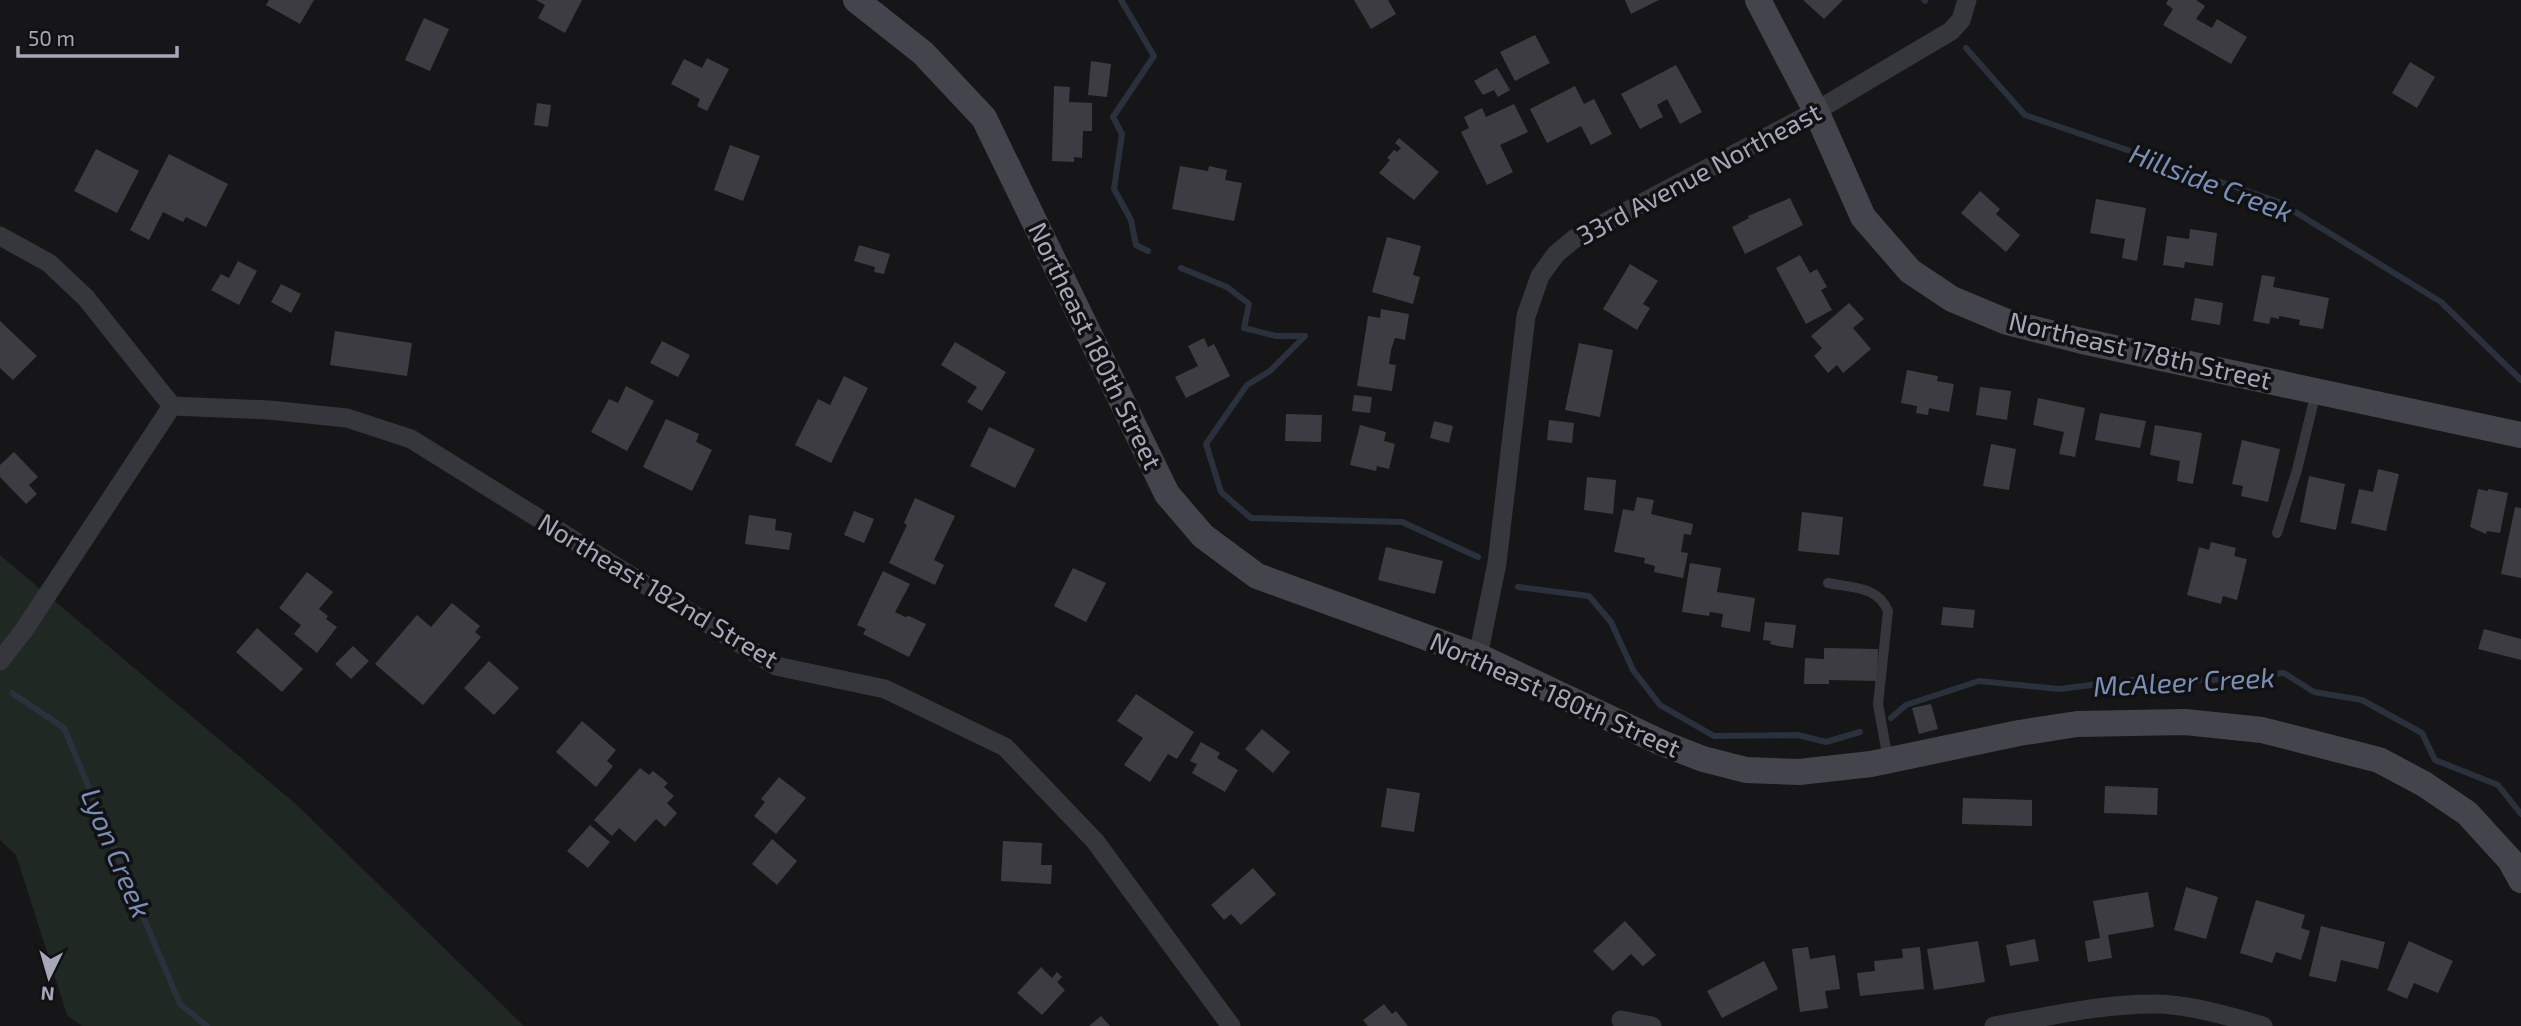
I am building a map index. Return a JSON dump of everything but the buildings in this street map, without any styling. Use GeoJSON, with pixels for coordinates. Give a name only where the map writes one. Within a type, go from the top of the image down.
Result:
{"type":"FeatureCollection","features":[{"type":"Feature","properties":{"kind":"street","name":"Northeast 180th Street"},"geometry":{"type":"LineString","coordinates":[[856,0],[923,53],[984,118],[1167,494],[1203,536],[1257,576],[1478,656],[1662,743],[1703,760],[1746,770],[1799,772],[1888,761],[2019,733],[2077,724],[2185,722],[2262,730],[2320,743],[2379,760],[2424,784],[2467,813],[2510,860],[2521,880]]}},
{"type":"Feature","properties":{"kind":"street","name":"Northeast 178th Street"},"geometry":{"type":"LineString","coordinates":[[1758,0],[1816,111],[1863,216],[1910,271],[1952,299],[2007,322],[2069,338],[2521,435]]}},
{"type":"Feature","properties":{"kind":"street","name":"33rd Avenue Northeast"},"geometry":{"type":"LineString","coordinates":[[1478,656],[1497,563],[1526,316],[1540,276],[1556,254],[1574,239],[1816,111],[1951,31],[1961,20],[1967,0]]}},
{"type":"Feature","properties":{"kind":"street"},"geometry":{"type":"LineString","coordinates":[[0,236],[50,262],[77,289],[172,406],[24,630],[0,661]]}},
{"type":"Feature","properties":{"kind":"street","name":"Northeast 182nd Street"},"geometry":{"type":"LineString","coordinates":[[172,406],[269,410],[347,418],[411,439],[776,666],[885,689],[1005,747],[1095,841],[1231,1026]]}},
{"type":"Feature","properties":{"kind":"street"},"geometry":{"type":"LineString","coordinates":[[1994,1026],[2087,1010],[2155,1003],[2225,1014],[2263,1026]]}},
{"type":"Feature","properties":{"kind":"street"},"geometry":{"type":"LineString","coordinates":[[1621,1020],[1652,1026]]}},
{"type":"Feature","properties":{"kind":"lane"},"geometry":{"type":"LineString","coordinates":[[2277,533],[2297,470],[2316,391]]}},
{"type":"Feature","properties":{"kind":"lane"},"geometry":{"type":"LineString","coordinates":[[1828,583],[1875,593],[1884,601],[1888,611],[1878,704],[1888,761]]}},
{"type":"Feature","properties":{"kind":"shaded area"},"geometry":{"type":"Polygon","coordinates":[[[0,555],[297,805],[524,1026],[82,1026],[67,1015],[16,855],[0,840],[0,555]]]}},
{"type":"Feature","properties":{"kind":"waterway","name":"McAleer Creek"},"geometry":{"type":"LineString","coordinates":[[1121,0],[1154,56],[1113,117],[1122,134],[1114,189],[1131,220],[1136,245],[1148,251]]}},
{"type":"Feature","properties":{"kind":"waterway","name":"Hillside Creek"},"geometry":{"type":"LineString","coordinates":[[1966,48],[2025,115],[2279,202],[2441,302],[2521,380]]}},
{"type":"Feature","properties":{"kind":"waterway","name":"McAleer Creek"},"geometry":{"type":"LineString","coordinates":[[1181,268],[1227,287],[1249,304],[1244,328],[1276,336],[1305,336],[1270,371],[1247,385],[1206,444],[1221,492],[1251,518],[1402,522],[1478,557]]}},
{"type":"Feature","properties":{"kind":"waterway","name":"McAleer Creek"},"geometry":{"type":"LineString","coordinates":[[1518,587],[1589,596],[1611,622],[1633,670],[1660,705],[1714,736],[1798,735],[1826,742],[1860,732]]}},
{"type":"Feature","properties":{"kind":"waterway","name":"McAleer Creek"},"geometry":{"type":"LineString","coordinates":[[1891,718],[1906,705],[1979,681],[2059,689],[2132,680],[2214,680],[2284,673],[2314,692],[2362,700],[2422,733],[2435,760],[2498,785],[2521,814]]}},
{"type":"Feature","properties":{"kind":"waterway","name":"Lyon Creek"},"geometry":{"type":"LineString","coordinates":[[12,693],[64,728],[180,1004],[207,1026]]}}]}
